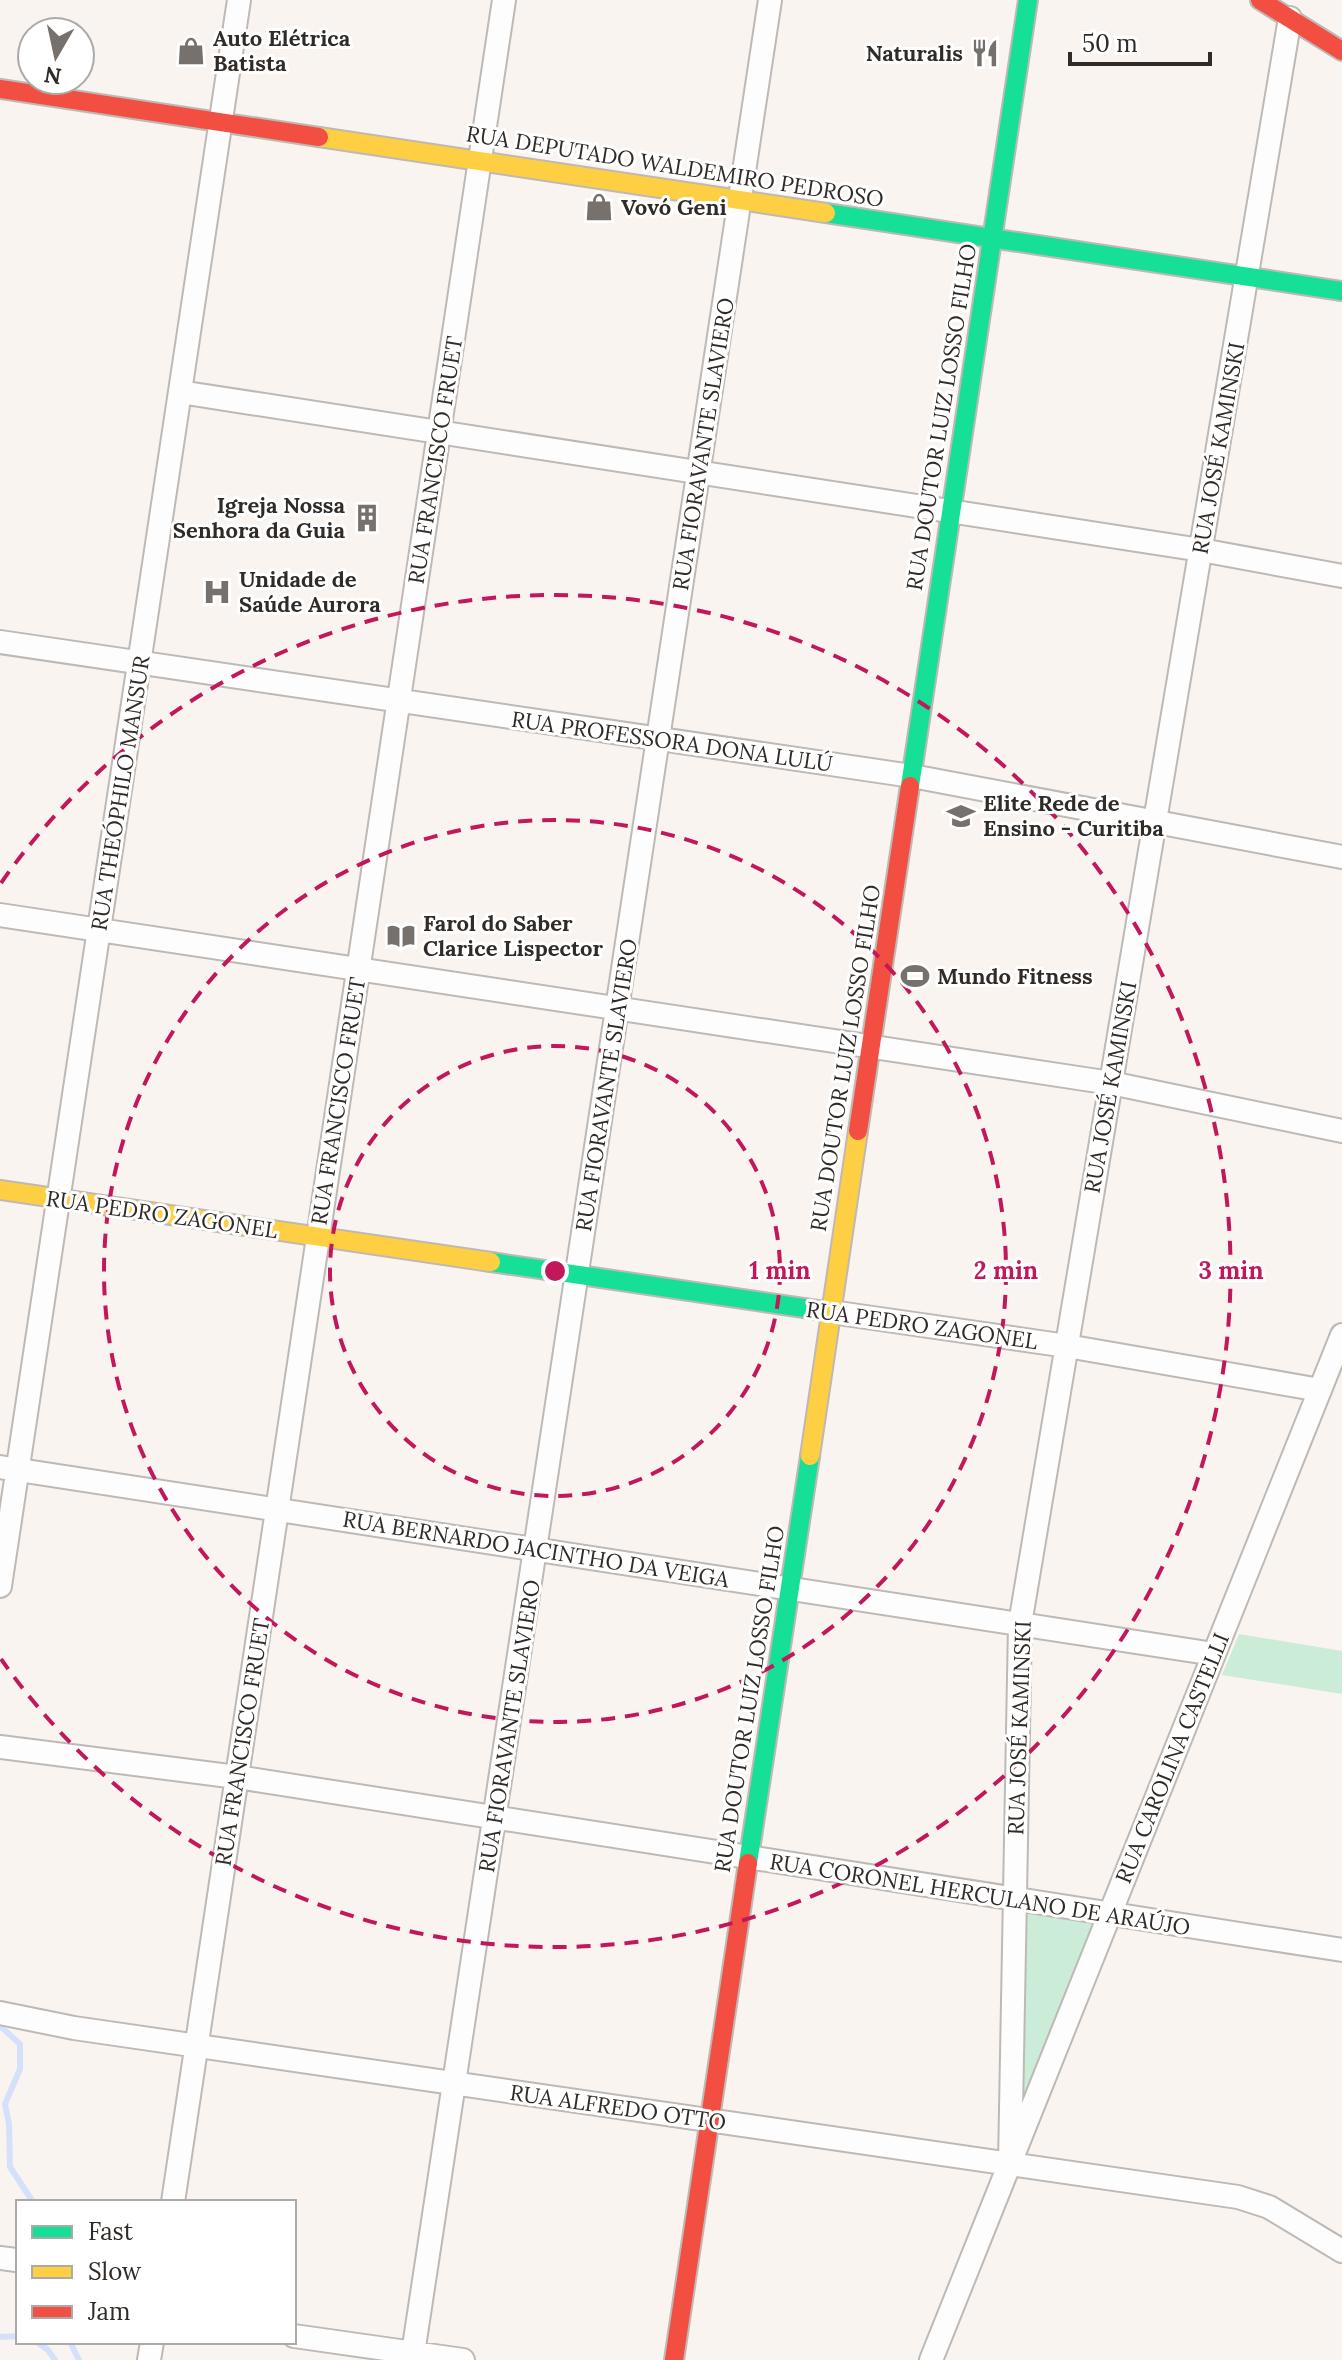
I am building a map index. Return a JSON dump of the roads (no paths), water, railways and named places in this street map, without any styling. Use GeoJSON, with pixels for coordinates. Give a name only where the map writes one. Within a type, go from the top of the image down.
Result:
{"type":"FeatureCollection","features":[{"type":"Feature","properties":{"kind":"street","name":"RUA THEÓPHILO MANSUR"},"geometry":{"type":"LineString","coordinates":[[0,1586],[9,1468],[58,1199],[239,0]]}},
{"type":"Feature","properties":{"kind":"street","name":"RUA FRANCISCO FRUET"},"geometry":{"type":"LineString","coordinates":[[173,2200],[504,0]]}},
{"type":"Feature","properties":{"kind":"street","name":"RUA FIORAVANTE SLAVIERO"},"geometry":{"type":"LineString","coordinates":[[413,2356],[770,0]]}},
{"type":"Feature","properties":{"kind":"street","name":"RUA DOUTOR LUIZ LOSSO FILHO"},"geometry":{"type":"LineString","coordinates":[[674,2360],[1028,0]]}},
{"type":"Feature","properties":{"kind":"street"},"geometry":{"type":"LineString","coordinates":[[1260,2],[1342,51]]}},
{"type":"Feature","properties":{"kind":"street","name":"RUA JOSÉ KAMINSKI"},"geometry":{"type":"LineString","coordinates":[[1010,2164],[1020,1624],[1290,18]]}},
{"type":"Feature","properties":{"kind":"street","name":"RUA DEPUTADO WALDEMIRO PEDROSO"},"geometry":{"type":"LineString","coordinates":[[0,89],[1342,291]]}},
{"type":"Feature","properties":{"kind":"street"},"geometry":{"type":"LineString","coordinates":[[180,392],[1201,550],[1342,576]]}},
{"type":"Feature","properties":{"kind":"street","name":"RUA PROFESSORA DONA LULÚ"},"geometry":{"type":"LineString","coordinates":[[0,642],[912,776],[1342,857]]}},
{"type":"Feature","properties":{"kind":"street"},"geometry":{"type":"LineString","coordinates":[[0,915],[1111,1083],[1342,1131]]}},
{"type":"Feature","properties":{"kind":"street","name":"RUA PEDRO ZAGONEL"},"geometry":{"type":"LineString","coordinates":[[0,1190],[1067,1346],[1320,1390]]}},
{"type":"Feature","properties":{"kind":"street","name":"RUA CAROLINA CASTELLI"},"geometry":{"type":"LineString","coordinates":[[931,2360],[1342,1335]]}},
{"type":"Feature","properties":{"kind":"street","name":"RUA BERNARDO JACINTHO DA VEIGA"},"geometry":{"type":"LineString","coordinates":[[9,1468],[1214,1654]]}},
{"type":"Feature","properties":{"kind":"street","name":"RUA CORONEL HERCULANO DE ARAÚJO"},"geometry":{"type":"LineString","coordinates":[[0,1747],[237,1777],[1342,1950]]}},
{"type":"Feature","properties":{"kind":"street","name":"RUA ALFREDO OTTO"},"geometry":{"type":"LineString","coordinates":[[0,2013],[74,2028],[1238,2197],[1269,2207],[1342,2251]]}},
{"type":"Feature","properties":{"kind":"street"},"geometry":{"type":"LineString","coordinates":[[296,2336],[413,2356],[463,2360]]}},
{"type":"Feature","properties":{"kind":"waterway"},"geometry":{"type":"LineString","coordinates":[[0,2026],[20,2044],[20,2069],[5,2104],[9,2124],[10,2167],[32,2200]]}},
{"type":"Feature","properties":{"kind":"waterway"},"geometry":{"type":"LineString","coordinates":[[0,2337],[16,2336]]}},
{"type":"Feature","properties":{"kind":"waterway"},"geometry":{"type":"LineString","coordinates":[[40,2344],[55,2360]]}},
{"type":"Feature","properties":{"kind":"waterway"},"geometry":{"type":"LineString","coordinates":[[71,2344],[79,2360]]}},
{"type":"Feature","properties":{"kind":"place","name":"Auto Elétrica Batista"},"geometry":{"type":"Point","coordinates":[191,51]}},
{"type":"Feature","properties":{"kind":"place","name":"Naturalis"},"geometry":{"type":"Point","coordinates":[985,53]}},
{"type":"Feature","properties":{"kind":"place","name":"Vovó Geni"},"geometry":{"type":"Point","coordinates":[599,207]}},
{"type":"Feature","properties":{"kind":"place","name":"Igreja Nossa Senhora da Guia"},"geometry":{"type":"Point","coordinates":[367,518]}},
{"type":"Feature","properties":{"kind":"place","name":"Unidade de Saúde Aurora"},"geometry":{"type":"Point","coordinates":[217,592]}},
{"type":"Feature","properties":{"kind":"place","name":"Elite Rede de Ensino - Curitiba"},"geometry":{"type":"Point","coordinates":[961,816]}},
{"type":"Feature","properties":{"kind":"place","name":"Farol do Saber Clarice Lispector"},"geometry":{"type":"Point","coordinates":[401,936]}},
{"type":"Feature","properties":{"kind":"place","name":"Mundo Fitness"},"geometry":{"type":"Point","coordinates":[915,976]}}]}
